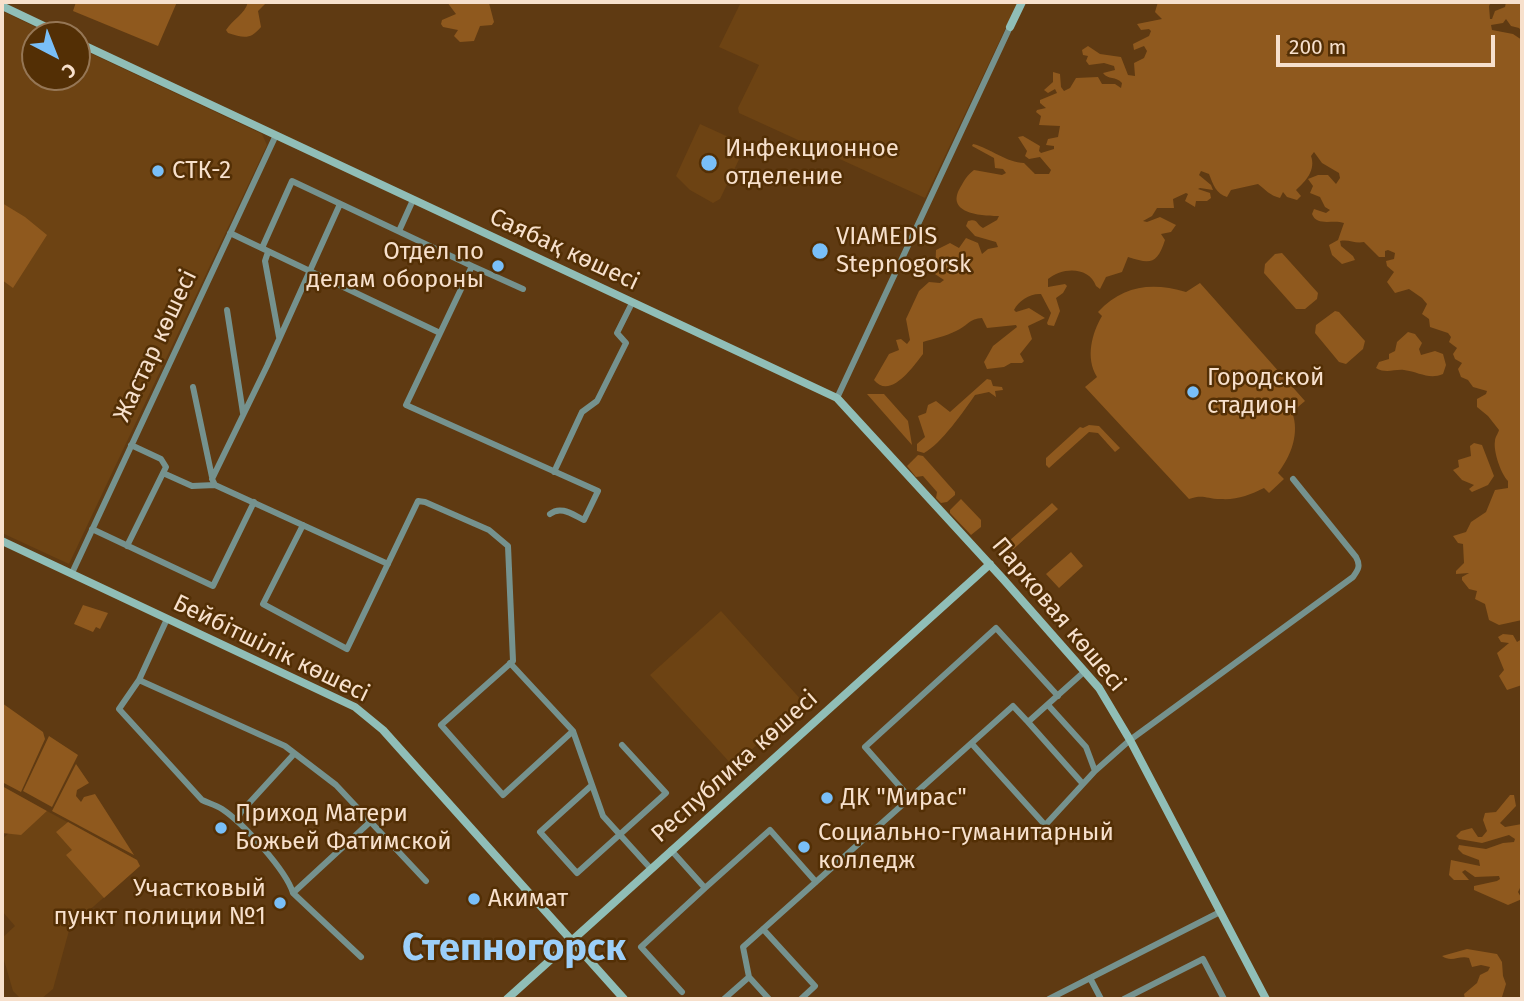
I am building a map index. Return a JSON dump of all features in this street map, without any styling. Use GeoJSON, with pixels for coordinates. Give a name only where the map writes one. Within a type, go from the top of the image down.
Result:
{"type":"FeatureCollection","features":[{"type":"Feature","properties":{"kind":"street"},"geometry":{"type":"LineString","coordinates":[[837,398],[1022,2]]}},
{"type":"Feature","properties":{"kind":"street"},"geometry":{"type":"LineString","coordinates":[[2,6],[34,21]]}},
{"type":"Feature","properties":{"kind":"street","name":"Саябақ көшесі"},"geometry":{"type":"LineString","coordinates":[[91,49],[837,398]]}},
{"type":"Feature","properties":{"kind":"street","name":"Жастар көшесі"},"geometry":{"type":"LineString","coordinates":[[72,573],[276,135]]}},
{"type":"Feature","properties":{"kind":"street"},"geometry":{"type":"LineString","coordinates":[[280,339],[265,250],[292,181],[523,289]]}},
{"type":"Feature","properties":{"kind":"street"},"geometry":{"type":"LineString","coordinates":[[399,231],[413,200]]}},
{"type":"Feature","properties":{"kind":"street"},"geometry":{"type":"LineString","coordinates":[[214,482],[340,204]]}},
{"type":"Feature","properties":{"kind":"street"},"geometry":{"type":"LineString","coordinates":[[230,233],[440,333]]}},
{"type":"Feature","properties":{"kind":"street"},"geometry":{"type":"LineString","coordinates":[[471,265],[406,405],[598,491],[584,520],[561,510],[550,514]]}},
{"type":"Feature","properties":{"kind":"street"},"geometry":{"type":"LineString","coordinates":[[554,471],[582,412],[597,401],[626,343],[617,333],[632,303]]}},
{"type":"Feature","properties":{"kind":"street"},"geometry":{"type":"LineString","coordinates":[[227,310],[244,415]]}},
{"type":"Feature","properties":{"kind":"street"},"geometry":{"type":"LineString","coordinates":[[193,387],[214,482]]}},
{"type":"Feature","properties":{"kind":"street","name":"Парковая көшесі"},"geometry":{"type":"LineString","coordinates":[[837,398],[990,564],[1109,702],[1266,999]]}},
{"type":"Feature","properties":{"kind":"street"},"geometry":{"type":"LineString","coordinates":[[127,546],[166,467],[161,459],[131,445]]}},
{"type":"Feature","properties":{"kind":"street"},"geometry":{"type":"LineString","coordinates":[[163,473],[192,486],[214,482],[387,564]]}},
{"type":"Feature","properties":{"kind":"street"},"geometry":{"type":"LineString","coordinates":[[1037,834],[1095,771],[1130,740],[1353,577],[1359,563],[1351,548],[1293,479]]}},
{"type":"Feature","properties":{"kind":"street"},"geometry":{"type":"LineString","coordinates":[[303,525],[263,604],[347,649],[418,501],[489,530],[508,546],[513,661],[441,725],[503,795],[573,732]]}},
{"type":"Feature","properties":{"kind":"street"},"geometry":{"type":"LineString","coordinates":[[92,529],[214,586],[254,502]]}},
{"type":"Feature","properties":{"kind":"street","name":"Бейбітшілік көшесі"},"geometry":{"type":"LineString","coordinates":[[2,541],[342,700],[368,717],[392,740],[624,999]]}},
{"type":"Feature","properties":{"kind":"street","name":"Республика көшесі"},"geometry":{"type":"LineString","coordinates":[[507,999],[990,564]]}},
{"type":"Feature","properties":{"kind":"street"},"geometry":{"type":"LineString","coordinates":[[167,619],[139,680],[119,709],[202,800],[219,807],[237,820],[277,865],[290,882],[293,893],[361,957]]}},
{"type":"Feature","properties":{"kind":"street"},"geometry":{"type":"LineString","coordinates":[[910,798],[865,747],[996,628],[1058,696]]}},
{"type":"Feature","properties":{"kind":"street"},"geometry":{"type":"LineString","coordinates":[[510,663],[573,732],[603,816],[651,869]]}},
{"type":"Feature","properties":{"kind":"street"},"geometry":{"type":"LineString","coordinates":[[1028,722],[1085,671]]}},
{"type":"Feature","properties":{"kind":"street"},"geometry":{"type":"LineString","coordinates":[[139,680],[285,746],[336,785],[426,881]]}},
{"type":"Feature","properties":{"kind":"street"},"geometry":{"type":"LineString","coordinates":[[1048,705],[1086,747],[1095,771]]}},
{"type":"Feature","properties":{"kind":"street"},"geometry":{"type":"LineString","coordinates":[[769,999],[749,977],[743,947],[1013,706],[1083,784]]}},
{"type":"Feature","properties":{"kind":"street"},"geometry":{"type":"LineString","coordinates":[[972,744],[1045,825]]}},
{"type":"Feature","properties":{"kind":"street"},"geometry":{"type":"LineString","coordinates":[[592,785],[540,832],[577,873],[666,793],[622,745]]}},
{"type":"Feature","properties":{"kind":"street"},"geometry":{"type":"LineString","coordinates":[[237,820],[241,812],[294,754]]}},
{"type":"Feature","properties":{"kind":"street"},"geometry":{"type":"LineString","coordinates":[[293,893],[370,822]]}},
{"type":"Feature","properties":{"kind":"street"},"geometry":{"type":"LineString","coordinates":[[682,992],[641,947],[770,830],[816,882]]}},
{"type":"Feature","properties":{"kind":"street"},"geometry":{"type":"LineString","coordinates":[[671,850],[705,888]]}},
{"type":"Feature","properties":{"kind":"street"},"geometry":{"type":"LineString","coordinates":[[1049,999],[1220,912]]}},
{"type":"Feature","properties":{"kind":"street"},"geometry":{"type":"LineString","coordinates":[[763,929],[815,986],[801,999]]}},
{"type":"Feature","properties":{"kind":"street"},"geometry":{"type":"LineString","coordinates":[[1124,999],[1203,959],[1224,999]]}},
{"type":"Feature","properties":{"kind":"street"},"geometry":{"type":"LineString","coordinates":[[724,999],[749,977]]}},
{"type":"Feature","properties":{"kind":"street"},"geometry":{"type":"LineString","coordinates":[[1090,978],[1101,999]]}},
{"type":"Feature","properties":{"kind":"shaded area"},"geometry":{"type":"Polygon","coordinates":[[[76,2],[177,2],[158,46],[73,11],[76,2]]]}},
{"type":"Feature","properties":{"kind":"shaded area"},"geometry":{"type":"Polygon","coordinates":[[[248,2],[267,2],[258,11],[261,27],[246,37],[228,33],[226,30],[248,2]]]}},
{"type":"Feature","properties":{"kind":"shaded area"},"geometry":{"type":"Polygon","coordinates":[[[447,2],[489,3],[494,22],[492,25],[480,26],[474,41],[460,42],[454,36],[458,30],[443,27],[441,24],[442,20],[456,14],[447,2]]]}},
{"type":"Feature","properties":{"kind":"shaded area"},"geometry":{"type":"Polygon","coordinates":[[[741,2],[1018,2],[925,198],[739,113],[738,108],[759,65],[719,47],[741,2]]]}},
{"type":"Feature","properties":{"kind":"shaded area"},"geometry":{"type":"Polygon","coordinates":[[[1158,2],[1491,2],[1489,6],[1492,19],[1495,11],[1505,7],[1506,2],[1522,2],[1522,32],[1511,26],[1506,19],[1503,23],[1491,25],[1492,30],[1513,34],[1522,40],[1522,620],[1499,625],[1489,620],[1485,604],[1475,599],[1477,591],[1469,589],[1462,580],[1462,577],[1469,573],[1456,574],[1464,563],[1463,544],[1458,543],[1453,536],[1466,532],[1471,522],[1486,512],[1495,490],[1508,488],[1508,481],[1500,468],[1495,450],[1499,430],[1477,407],[1477,399],[1487,391],[1473,387],[1468,380],[1461,377],[1458,369],[1462,363],[1455,359],[1453,354],[1457,348],[1449,342],[1451,337],[1448,333],[1430,327],[1429,319],[1422,314],[1427,304],[1422,298],[1409,289],[1395,293],[1387,282],[1394,272],[1387,266],[1386,261],[1394,259],[1395,253],[1388,250],[1385,251],[1385,257],[1379,257],[1364,242],[1340,241],[1341,246],[1355,260],[1342,264],[1332,255],[1329,245],[1338,240],[1344,223],[1321,222],[1314,218],[1314,209],[1326,213],[1330,210],[1325,207],[1320,197],[1310,193],[1313,186],[1308,179],[1328,175],[1336,184],[1340,178],[1339,173],[1322,163],[1314,152],[1309,175],[1296,190],[1301,196],[1297,200],[1287,197],[1283,192],[1280,198],[1276,197],[1258,184],[1231,190],[1227,197],[1223,196],[1209,174],[1201,171],[1199,175],[1213,190],[1198,189],[1210,193],[1211,198],[1207,201],[1196,201],[1195,207],[1185,201],[1188,194],[1186,193],[1173,199],[1174,208],[1157,208],[1152,216],[1143,221],[1160,217],[1176,225],[1171,232],[1161,234],[1165,240],[1156,258],[1142,261],[1128,257],[1122,272],[1106,277],[1100,289],[1088,275],[1075,270],[1060,272],[1048,279],[1048,287],[1065,284],[1067,286],[1056,298],[1060,311],[1054,326],[1047,323],[1051,313],[1041,294],[1025,298],[1014,310],[1016,312],[1029,308],[1045,318],[1028,326],[1032,339],[1020,354],[1024,361],[1022,363],[987,369],[984,362],[993,346],[1017,327],[987,328],[982,318],[978,318],[952,333],[923,342],[923,354],[894,384],[880,385],[874,380],[889,354],[899,350],[896,340],[901,339],[907,344],[910,340],[906,319],[919,291],[929,282],[940,283],[944,280],[935,274],[936,250],[950,243],[959,248],[966,238],[978,243],[982,254],[988,249],[998,247],[996,242],[975,236],[966,226],[968,221],[974,220],[983,228],[999,216],[968,212],[958,203],[960,188],[974,170],[1002,175],[1006,173],[1003,169],[995,168],[994,158],[972,146],[973,144],[1011,161],[1024,163],[1035,174],[1049,174],[1051,170],[1040,157],[1029,159],[1025,156],[1027,151],[1018,137],[1023,136],[1040,146],[1041,153],[1054,149],[1054,146],[1046,145],[1048,139],[1058,137],[1060,126],[1039,125],[1041,116],[1036,112],[1046,108],[1040,100],[1057,93],[1055,89],[1048,93],[1044,90],[1053,82],[1053,72],[1060,74],[1064,91],[1070,88],[1076,78],[1098,77],[1102,84],[1115,84],[1121,88],[1120,81],[1103,73],[1115,70],[1114,66],[1104,63],[1089,65],[1086,61],[1088,56],[1083,55],[1082,50],[1088,46],[1100,54],[1121,57],[1128,75],[1135,76],[1134,63],[1144,58],[1147,51],[1144,46],[1134,50],[1133,44],[1149,36],[1151,31],[1141,30],[1137,24],[1162,19],[1155,12],[1158,2]]]}},
{"type":"Feature","properties":{"kind":"shaded area"},"geometry":{"type":"Polygon","coordinates":[[[2,11],[23,21],[21,91],[91,91],[91,54],[262,134],[267,145],[69,564],[2,533],[2,11]]]}},
{"type":"Feature","properties":{"kind":"shaded area","name":"Инфекционное отделение"},"geometry":{"type":"Polygon","coordinates":[[[700,124],[746,145],[720,199],[713,203],[690,190],[676,176],[700,124]]]}},
{"type":"Feature","properties":{"kind":"shaded area"},"geometry":{"type":"Polygon","coordinates":[[[2,203],[47,235],[13,288],[2,280],[2,203]]]}},
{"type":"Feature","properties":{"kind":"shaded area"},"geometry":{"type":"Polygon","coordinates":[[[1282,253],[1318,293],[1317,299],[1305,309],[1296,309],[1264,273],[1265,264],[1275,254],[1282,253]]]}},
{"type":"Feature","properties":{"kind":"shaded area"},"geometry":{"type":"Polygon","coordinates":[[[1200,283],[1305,401],[1292,412],[1295,436],[1287,459],[1278,473],[1284,479],[1269,493],[1264,488],[1232,499],[1189,499],[1085,387],[1097,377],[1091,362],[1091,346],[1102,316],[1098,312],[1128,291],[1161,287],[1186,292],[1200,283]]]}},
{"type":"Feature","properties":{"kind":"shaded area"},"geometry":{"type":"Polygon","coordinates":[[[1335,311],[1339,312],[1365,341],[1363,349],[1346,364],[1339,362],[1315,333],[1316,325],[1335,311]]]}},
{"type":"Feature","properties":{"kind":"shaded area"},"geometry":{"type":"Polygon","coordinates":[[[1408,332],[1415,334],[1422,343],[1419,349],[1421,355],[1435,351],[1443,354],[1446,365],[1443,374],[1428,376],[1404,370],[1387,371],[1376,368],[1379,362],[1389,359],[1389,354],[1395,351],[1397,342],[1408,332]]]}},
{"type":"Feature","properties":{"kind":"shaded area"},"geometry":{"type":"Polygon","coordinates":[[[987,379],[991,380],[993,386],[1002,387],[1003,390],[995,391],[996,397],[989,392],[975,395],[952,427],[931,449],[924,453],[917,451],[917,444],[925,437],[918,416],[926,413],[928,405],[936,401],[950,412],[987,379]]]}},
{"type":"Feature","properties":{"kind":"shaded area"},"geometry":{"type":"Polygon","coordinates":[[[867,394],[884,394],[908,421],[912,445],[867,394]]]}},
{"type":"Feature","properties":{"kind":"shaded area"},"geometry":{"type":"Polygon","coordinates":[[[1099,426],[1120,448],[1115,452],[1098,433],[1089,432],[1049,468],[1046,465],[1046,458],[1080,427],[1099,426]]]}},
{"type":"Feature","properties":{"kind":"shaded area"},"geometry":{"type":"Polygon","coordinates":[[[1474,443],[1482,445],[1494,476],[1488,485],[1472,492],[1469,489],[1474,485],[1462,480],[1453,470],[1459,467],[1458,460],[1471,456],[1470,446],[1474,443]]]}},
{"type":"Feature","properties":{"kind":"shaded area"},"geometry":{"type":"Polygon","coordinates":[[[918,455],[923,456],[955,492],[947,502],[941,503],[936,498],[937,492],[923,476],[916,477],[907,466],[918,455]]]}},
{"type":"Feature","properties":{"kind":"shaded area"},"geometry":{"type":"Polygon","coordinates":[[[961,499],[981,520],[981,527],[971,535],[950,513],[961,499]]]}},
{"type":"Feature","properties":{"kind":"shaded area"},"geometry":{"type":"Polygon","coordinates":[[[1052,503],[1058,509],[1008,554],[1001,548],[1052,503]]]}},
{"type":"Feature","properties":{"kind":"shaded area"},"geometry":{"type":"Polygon","coordinates":[[[1071,552],[1083,566],[1059,588],[1046,574],[1071,552]]]}},
{"type":"Feature","properties":{"kind":"shaded area"},"geometry":{"type":"Polygon","coordinates":[[[83,605],[108,613],[100,629],[96,627],[93,632],[74,624],[83,605]]]}},
{"type":"Feature","properties":{"kind":"shaded area"},"geometry":{"type":"Polygon","coordinates":[[[721,611],[804,703],[733,766],[650,675],[721,611]]]}},
{"type":"Feature","properties":{"kind":"shaded area"},"geometry":{"type":"Polygon","coordinates":[[[1503,634],[1513,635],[1517,642],[1522,639],[1522,685],[1507,690],[1499,676],[1504,670],[1497,653],[1509,643],[1501,642],[1498,637],[1503,634]]]}},
{"type":"Feature","properties":{"kind":"shaded area"},"geometry":{"type":"Polygon","coordinates":[[[2,703],[43,732],[45,739],[21,792],[2,782],[2,703]]]}},
{"type":"Feature","properties":{"kind":"shaded area"},"geometry":{"type":"Polygon","coordinates":[[[49,736],[78,755],[52,807],[23,791],[49,736]]]}},
{"type":"Feature","properties":{"kind":"shaded area"},"geometry":{"type":"Polygon","coordinates":[[[76,764],[89,783],[77,790],[76,796],[81,802],[84,797],[95,794],[134,855],[52,811],[76,764]]]}},
{"type":"Feature","properties":{"kind":"shaded area"},"geometry":{"type":"Polygon","coordinates":[[[2,786],[47,811],[21,835],[2,833],[2,786]]]}},
{"type":"Feature","properties":{"kind":"shaded area"},"geometry":{"type":"Polygon","coordinates":[[[1510,795],[1514,795],[1516,806],[1500,823],[1505,827],[1522,824],[1522,884],[1518,892],[1522,899],[1508,905],[1474,890],[1474,886],[1497,881],[1499,876],[1475,877],[1465,870],[1462,872],[1469,880],[1454,880],[1449,875],[1451,860],[1480,866],[1479,860],[1463,854],[1458,849],[1459,845],[1486,849],[1514,842],[1515,839],[1509,835],[1482,843],[1459,839],[1456,836],[1461,831],[1472,828],[1478,837],[1482,837],[1487,831],[1483,820],[1485,813],[1496,812],[1510,795]]]}},
{"type":"Feature","properties":{"kind":"shaded area"},"geometry":{"type":"Polygon","coordinates":[[[47,811],[137,860],[140,866],[70,927],[53,989],[41,999],[21,999],[13,991],[2,953],[2,938],[15,926],[2,911],[2,839],[9,833],[21,834],[47,811]]]}},
{"type":"Feature","properties":{"kind":"shaded area"},"geometry":{"type":"Polygon","coordinates":[[[68,822],[137,860],[140,866],[104,898],[66,855],[72,850],[56,832],[68,822]]]}},
{"type":"Feature","properties":{"kind":"shaded area"},"geometry":{"type":"Polygon","coordinates":[[[1467,949],[1497,954],[1502,962],[1506,984],[1502,997],[1465,999],[1464,994],[1490,967],[1472,967],[1469,958],[1449,959],[1442,956],[1467,949]]]}},
{"type":"Feature","properties":{"kind":"place","name":"Инфекционное отделение"},"geometry":{"type":"Point","coordinates":[709,163]}},
{"type":"Feature","properties":{"kind":"place","name":"СТК-2"},"geometry":{"type":"Point","coordinates":[158,171]}},
{"type":"Feature","properties":{"kind":"place","name":"VIAMEDIS Stepnogorsk"},"geometry":{"type":"Point","coordinates":[820,251]}},
{"type":"Feature","properties":{"kind":"place","name":"Отдел по делам обороны"},"geometry":{"type":"Point","coordinates":[498,266]}},
{"type":"Feature","properties":{"kind":"place","name":"Городской стадион"},"geometry":{"type":"Point","coordinates":[1193,392]}},
{"type":"Feature","properties":{"kind":"place","name":"ДК \"Мирас\""},"geometry":{"type":"Point","coordinates":[827,798]}},
{"type":"Feature","properties":{"kind":"place","name":"Приход Матери Божьей Фатимской"},"geometry":{"type":"Point","coordinates":[221,828]}},
{"type":"Feature","properties":{"kind":"place","name":"Социально-гуманитарный колледж"},"geometry":{"type":"Point","coordinates":[804,847]}},
{"type":"Feature","properties":{"kind":"place","name":"Акимат"},"geometry":{"type":"Point","coordinates":[474,899]}},
{"type":"Feature","properties":{"kind":"place","name":"Участковый пункт полиции №1"},"geometry":{"type":"Point","coordinates":[280,903]}},
{"type":"Feature","properties":{"kind":"district","name":"Степногорск"},"geometry":{"type":"Point","coordinates":[514,949]}}]}
